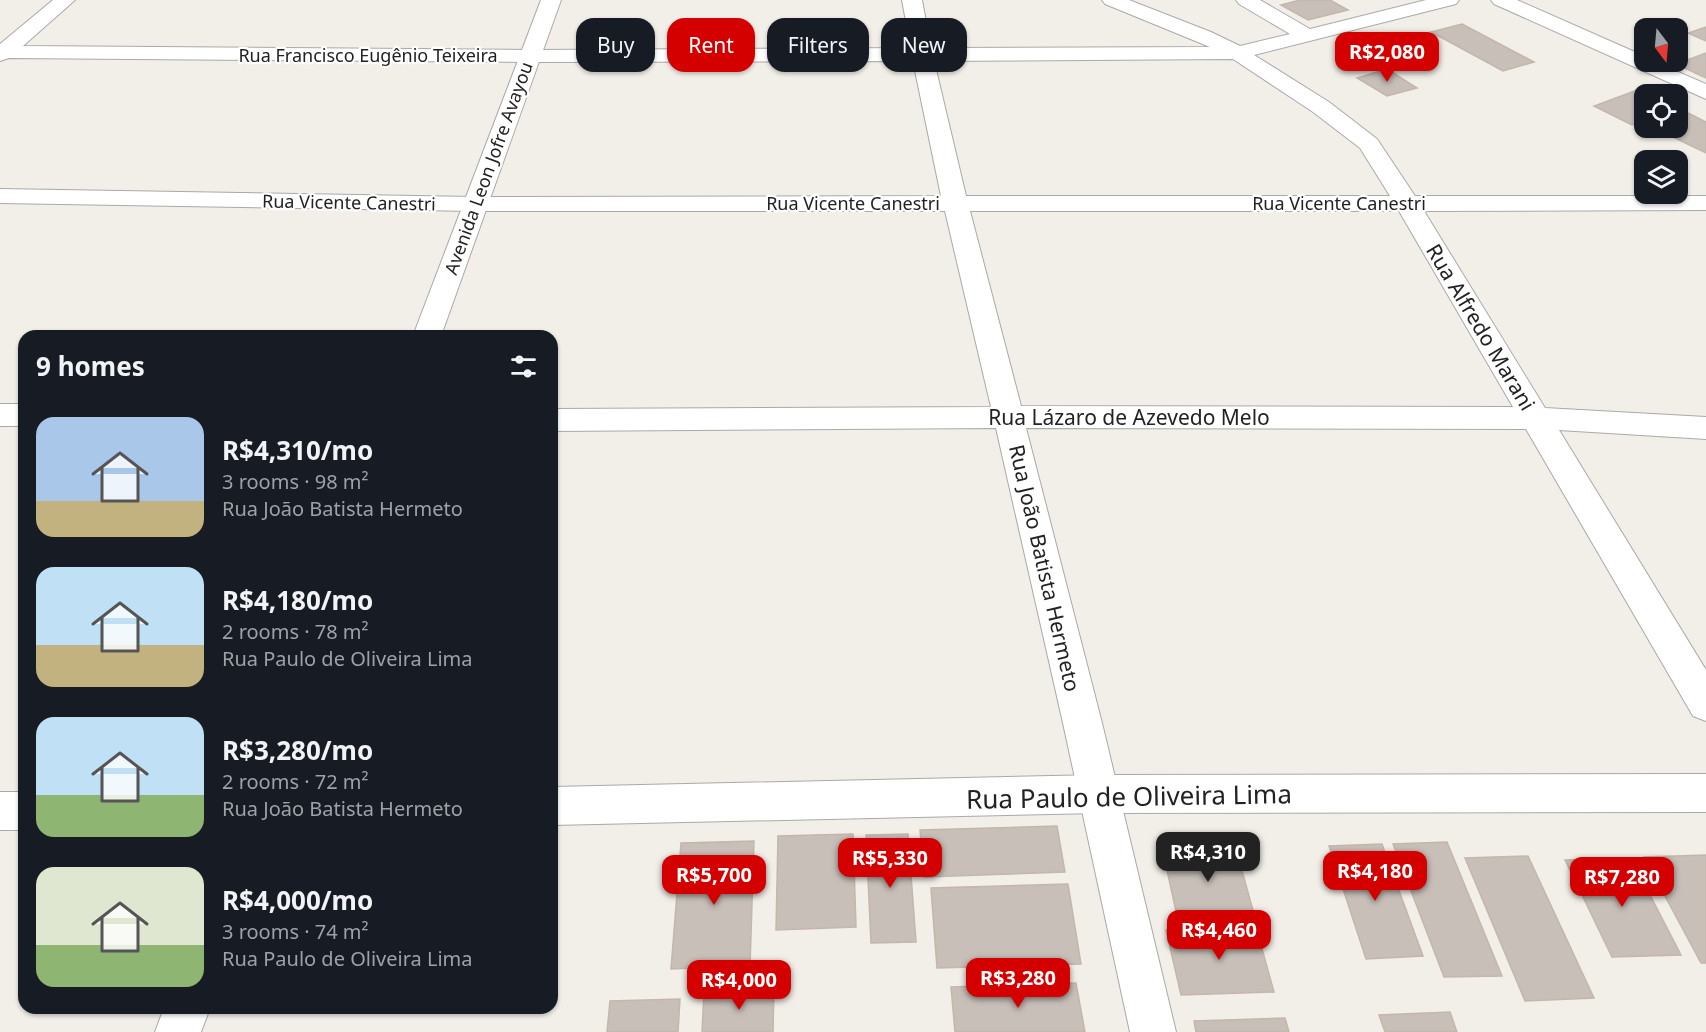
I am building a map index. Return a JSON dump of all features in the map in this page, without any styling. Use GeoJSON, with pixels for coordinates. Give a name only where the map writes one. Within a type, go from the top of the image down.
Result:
{"type":"FeatureCollection","features":[{"type":"Feature","properties":{"kind":"street"},"geometry":{"type":"LineString","coordinates":[[1,53],[65,0]]}},
{"type":"Feature","properties":{"kind":"street","name":"Avenida Leon Jofre Avayou"},"geometry":{"type":"LineString","coordinates":[[429,330],[551,0]]}},
{"type":"Feature","properties":{"kind":"street","name":"Rua João Batista Hermeto"},"geometry":{"type":"LineString","coordinates":[[912,0],[915,18]]}},
{"type":"Feature","properties":{"kind":"street","name":"Rua Alfredo Marani"},"geometry":{"type":"LineString","coordinates":[[1112,0],[1203,36],[1237,53],[1321,107],[1369,144],[1407,203],[1706,704]]}},
{"type":"Feature","properties":{"kind":"street"},"geometry":{"type":"LineString","coordinates":[[1246,0],[1307,35]]}},
{"type":"Feature","properties":{"kind":"street","name":"Rua Francisco Eugênio Teixeira"},"geometry":{"type":"LineString","coordinates":[[967,53],[1237,53],[1449,0]]}},
{"type":"Feature","properties":{"kind":"street"},"geometry":{"type":"LineString","coordinates":[[1501,0],[1706,92]]}},
{"type":"Feature","properties":{"kind":"street","name":"Rua Francisco Eugênio Teixeira"},"geometry":{"type":"LineString","coordinates":[[1,53],[530,56],[881,53]]}},
{"type":"Feature","properties":{"kind":"street","name":"Rua João Batista Hermeto"},"geometry":{"type":"LineString","coordinates":[[925,72],[1154,1032]]}},
{"type":"Feature","properties":{"kind":"street","name":"Rua Vicente Canestri"},"geometry":{"type":"LineString","coordinates":[[0,196],[475,204],[1706,203]]}},
{"type":"Feature","properties":{"kind":"street"},"geometry":{"type":"LineString","coordinates":[[0,415],[18,415]]}},
{"type":"Feature","properties":{"kind":"street","name":"Rua Lázaro de Azevedo Melo"},"geometry":{"type":"LineString","coordinates":[[558,420],[1009,417],[1535,418],[1706,428]]}},
{"type":"Feature","properties":{"kind":"street","name":"Rua Paulo de Oliveira Lima"},"geometry":{"type":"LineString","coordinates":[[558,806],[1099,794],[1706,793]]}},
{"type":"Feature","properties":{"kind":"street"},"geometry":{"type":"LineString","coordinates":[[0,811],[18,812]]}},
{"type":"Feature","properties":{"kind":"street"},"geometry":{"type":"LineString","coordinates":[[178,1032],[185,1014]]}},
{"type":"Feature","properties":{"kind":"building"},"geometry":{"type":"Polygon","coordinates":[[[1300,0],[1330,0],[1348,10],[1308,20],[1281,5],[1300,0]]]}},
{"type":"Feature","properties":{"kind":"building"},"geometry":{"type":"Polygon","coordinates":[[[1462,24],[1534,62],[1503,71],[1431,32],[1462,24]]]}},
{"type":"Feature","properties":{"kind":"building"},"geometry":{"type":"Polygon","coordinates":[[[1706,27],[1706,41],[1688,33],[1706,27]]]}},
{"type":"Feature","properties":{"kind":"building"},"geometry":{"type":"Polygon","coordinates":[[[1706,53],[1706,78],[1688,70],[1688,60],[1706,53]]]}},
{"type":"Feature","properties":{"kind":"building"},"geometry":{"type":"Polygon","coordinates":[[[1387,69],[1417,88],[1387,96],[1357,78],[1387,69]]]}},
{"type":"Feature","properties":{"kind":"building"},"geometry":{"type":"Polygon","coordinates":[[[1634,91],[1634,124],[1632,125],[1594,106],[1634,91]]]}},
{"type":"Feature","properties":{"kind":"building"},"geometry":{"type":"Polygon","coordinates":[[[1688,113],[1706,122],[1706,153],[1675,138],[1688,138],[1688,113]]]}},
{"type":"Feature","properties":{"kind":"building"},"geometry":{"type":"Polygon","coordinates":[[[1057,826],[1065,872],[924,877],[920,830],[1057,826]]]}},
{"type":"Feature","properties":{"kind":"building"},"geometry":{"type":"Polygon","coordinates":[[[853,834],[856,927],[776,930],[778,836],[853,834]]]}},
{"type":"Feature","properties":{"kind":"building"},"geometry":{"type":"Polygon","coordinates":[[[908,834],[916,942],[871,943],[866,835],[908,834]]]}},
{"type":"Feature","properties":{"kind":"building"},"geometry":{"type":"Polygon","coordinates":[[[754,841],[750,966],[671,969],[681,843],[754,841]]]}},
{"type":"Feature","properties":{"kind":"building"},"geometry":{"type":"Polygon","coordinates":[[[1447,842],[1502,976],[1444,977],[1393,844],[1447,842]]]}},
{"type":"Feature","properties":{"kind":"building"},"geometry":{"type":"Polygon","coordinates":[[[1382,844],[1423,956],[1366,959],[1329,846],[1382,844]]]}},
{"type":"Feature","properties":{"kind":"building"},"geometry":{"type":"Polygon","coordinates":[[[1236,849],[1254,914],[1177,916],[1163,852],[1236,849]]]}},
{"type":"Feature","properties":{"kind":"building"},"geometry":{"type":"Polygon","coordinates":[[[1706,855],[1706,963],[1701,963],[1644,857],[1706,855]]]}},
{"type":"Feature","properties":{"kind":"building"},"geometry":{"type":"Polygon","coordinates":[[[1528,856],[1594,998],[1525,1001],[1465,858],[1528,856]]]}},
{"type":"Feature","properties":{"kind":"building"},"geometry":{"type":"Polygon","coordinates":[[[1631,858],[1681,955],[1612,957],[1565,860],[1631,858]]]}},
{"type":"Feature","properties":{"kind":"building"},"geometry":{"type":"Polygon","coordinates":[[[1068,884],[1081,964],[937,968],[931,888],[1068,884]]]}},
{"type":"Feature","properties":{"kind":"building"},"geometry":{"type":"Polygon","coordinates":[[[1256,927],[1274,992],[1181,995],[1166,930],[1256,927]]]}},
{"type":"Feature","properties":{"kind":"building"},"geometry":{"type":"Polygon","coordinates":[[[1076,983],[1085,1032],[955,1032],[951,987],[1076,983]]]}},
{"type":"Feature","properties":{"kind":"building"},"geometry":{"type":"Polygon","coordinates":[[[774,989],[773,1032],[702,1032],[704,992],[774,989]]]}},
{"type":"Feature","properties":{"kind":"building"},"geometry":{"type":"Polygon","coordinates":[[[680,999],[678,1032],[607,1032],[610,1001],[680,999]]]}},
{"type":"Feature","properties":{"kind":"building"},"geometry":{"type":"Polygon","coordinates":[[[1450,1012],[1457,1032],[1385,1032],[1379,1015],[1450,1012]]]}},
{"type":"Feature","properties":{"kind":"building"},"geometry":{"type":"Polygon","coordinates":[[[1285,1018],[1289,1032],[1196,1032],[1194,1021],[1285,1018]]]}}]}
